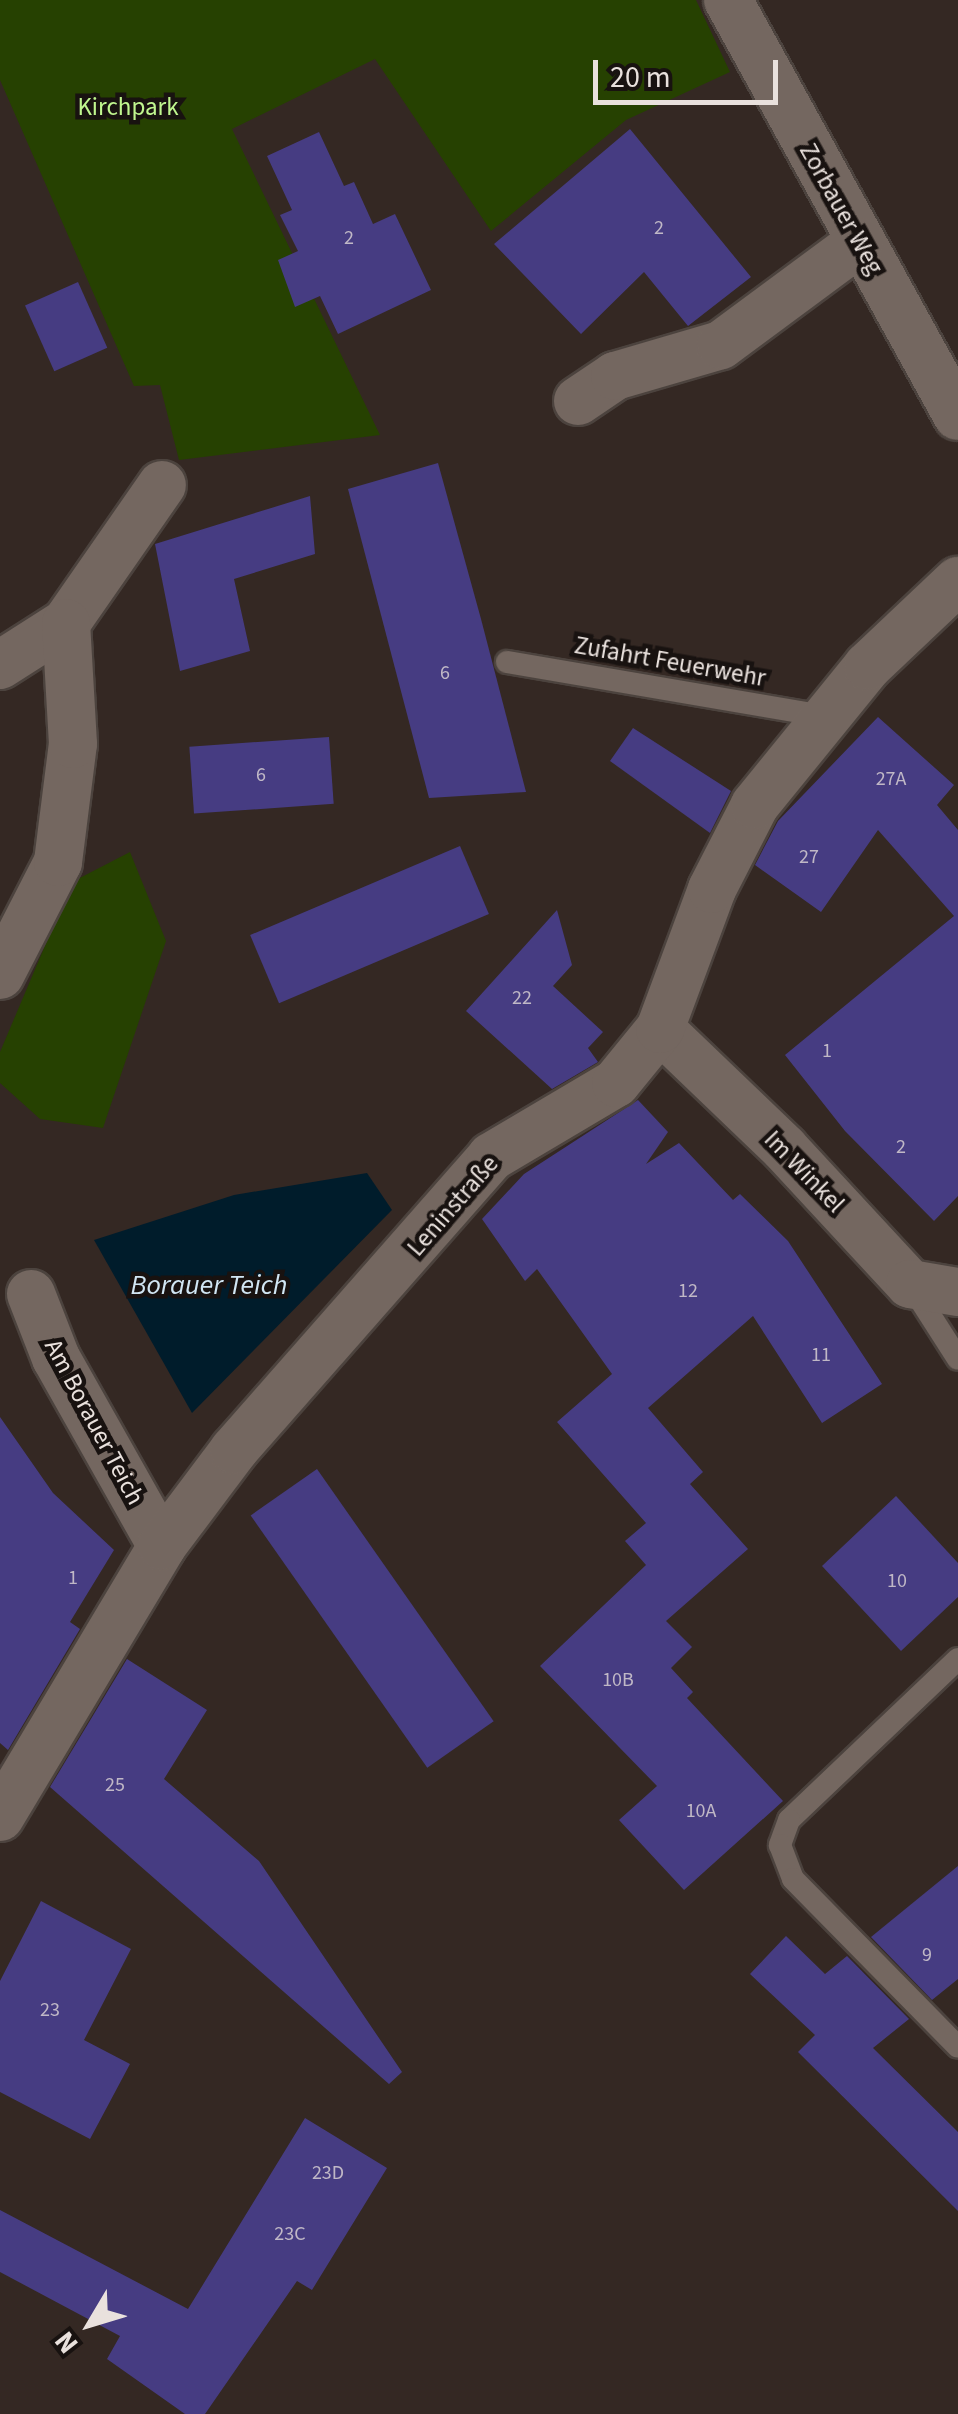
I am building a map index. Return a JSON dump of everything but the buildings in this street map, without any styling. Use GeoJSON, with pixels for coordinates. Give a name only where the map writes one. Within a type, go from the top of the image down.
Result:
{"type":"FeatureCollection","features":[{"type":"Feature","properties":{"kind":"street","name":"Zorbauer Weg"},"geometry":{"type":"LineString","coordinates":[[728,0],[958,416]]}},
{"type":"Feature","properties":{"kind":"street"},"geometry":{"type":"LineString","coordinates":[[578,400],[615,376],[721,345],[860,242]]}},
{"type":"Feature","properties":{"kind":"street"},"geometry":{"type":"LineString","coordinates":[[0,665],[66,623],[162,485]]}},
{"type":"Feature","properties":{"kind":"street","name":"Leninstraße"},"geometry":{"type":"LineString","coordinates":[[0,1817],[162,1546],[234,1450],[490,1156],[616,1083],[660,1029],[712,889],[755,805],[824,716],[958,581]]}},
{"type":"Feature","properties":{"kind":"street"},"geometry":{"type":"LineString","coordinates":[[0,975],[58,862],[73,744],[66,623]]}},
{"type":"Feature","properties":{"kind":"street","name":"Im Winkel"},"geometry":{"type":"LineString","coordinates":[[660,1029],[784,1148],[910,1284]]}},
{"type":"Feature","properties":{"kind":"street"},"geometry":{"type":"LineString","coordinates":[[910,1284],[958,1292]]}},
{"type":"Feature","properties":{"kind":"street","name":"Am Borauer Teich"},"geometry":{"type":"LineString","coordinates":[[31,1294],[56,1358],[162,1546]]}},
{"type":"Feature","properties":{"kind":"lane","name":"Zufahrt Feuerwehr"},"geometry":{"type":"LineString","coordinates":[[508,662],[824,716]]}},
{"type":"Feature","properties":{"kind":"lane"},"geometry":{"type":"LineString","coordinates":[[910,1284],[958,1358]]}},
{"type":"Feature","properties":{"kind":"lane"},"geometry":{"type":"LineString","coordinates":[[958,1660],[788,1820],[780,1845],[793,1879],[958,2047]]}},
{"type":"Feature","properties":{"kind":"green space","name":"Kirchpark"},"geometry":{"type":"Polygon","coordinates":[[[0,0],[696,0],[730,72],[626,120],[491,231],[375,59],[232,129],[380,435],[179,460],[160,385],[134,386],[0,80],[0,0]]]}},
{"type":"Feature","properties":{"kind":"green space"},"geometry":{"type":"Polygon","coordinates":[[[130,852],[166,941],[103,1128],[40,1119],[0,1083],[0,1052],[72,882],[130,852]]]}},
{"type":"Feature","properties":{"kind":"water","name":"Borauer Teich"},"geometry":{"type":"Polygon","coordinates":[[[367,1173],[392,1210],[192,1413],[94,1240],[234,1195],[367,1173]]]}}]}
